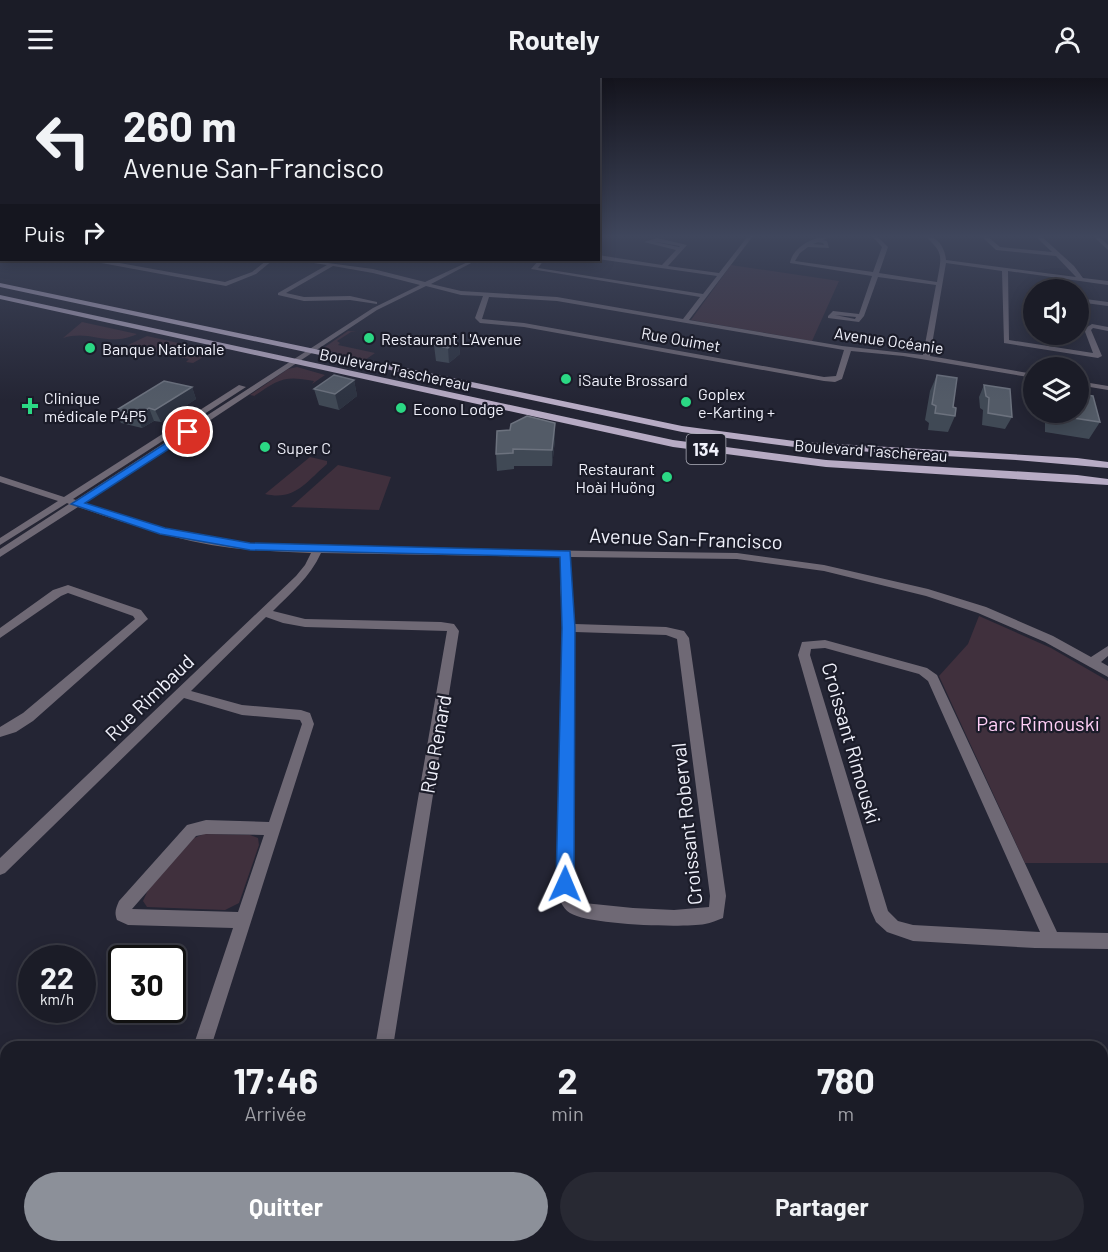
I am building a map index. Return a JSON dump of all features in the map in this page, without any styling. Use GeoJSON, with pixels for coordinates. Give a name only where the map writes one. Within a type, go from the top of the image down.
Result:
{"type":"FeatureCollection","features":[{"type":"Feature","properties":{"kind":"main road","name":"Boulevard Taschereau"},"geometry":{"type":"LineString","coordinates":[[27,291],[633,420],[722,435],[823,447],[1009,456],[1108,465]]}},
{"type":"Feature","properties":{"kind":"main road","name":"Boulevard Taschereau"},"geometry":{"type":"LineString","coordinates":[[0,297],[626,435],[719,451],[845,465],[1008,473],[1108,482]]}},
{"type":"Feature","properties":{"kind":"main road"},"geometry":{"type":"LineString","coordinates":[[240,350],[261,347],[267,342]]}},
{"type":"Feature","properties":{"kind":"main road"},"geometry":{"type":"LineString","coordinates":[[328,369],[331,364],[346,359]]}},
{"type":"Feature","properties":{"kind":"street"},"geometry":{"type":"LineString","coordinates":[[286,291],[280,294],[304,299],[350,298],[375,303]]}},
{"type":"Feature","properties":{"kind":"street"},"geometry":{"type":"LineString","coordinates":[[0,554],[294,362],[305,350],[337,326],[375,303],[403,291]]}},
{"type":"Feature","properties":{"kind":"street"},"geometry":{"type":"LineString","coordinates":[[0,542],[284,360],[407,291]]}},
{"type":"Feature","properties":{"kind":"street","name":"Avenue Océanie"},"geometry":{"type":"LineString","coordinates":[[451,291],[556,299],[848,348],[1023,374]]}},
{"type":"Feature","properties":{"kind":"street"},"geometry":{"type":"LineString","coordinates":[[671,291],[704,296]]}},
{"type":"Feature","properties":{"kind":"street"},"geometry":{"type":"LineString","coordinates":[[685,321],[708,291]]}},
{"type":"Feature","properties":{"kind":"street"},"geometry":{"type":"LineString","coordinates":[[861,316],[870,291]]}},
{"type":"Feature","properties":{"kind":"street"},"geometry":{"type":"LineString","coordinates":[[926,358],[938,291]]}},
{"type":"Feature","properties":{"kind":"street"},"geometry":{"type":"LineString","coordinates":[[1005,291],[1006,342],[1098,356],[1087,329],[1092,326],[1108,329]]}},
{"type":"Feature","properties":{"kind":"street","name":"Rue Ouimet"},"geometry":{"type":"LineString","coordinates":[[491,293],[478,318],[480,321],[524,325],[824,379],[835,380],[839,377],[848,348]]}},
{"type":"Feature","properties":{"kind":"street"},"geometry":{"type":"LineString","coordinates":[[1089,301],[1108,304]]}},
{"type":"Feature","properties":{"kind":"street"},"geometry":{"type":"LineString","coordinates":[[337,326],[346,327]]}},
{"type":"Feature","properties":{"kind":"street"},"geometry":{"type":"LineString","coordinates":[[1089,385],[1108,388]]}},
{"type":"Feature","properties":{"kind":"street"},"geometry":{"type":"LineString","coordinates":[[230,394],[241,397]]}},
{"type":"Feature","properties":{"kind":"street"},"geometry":{"type":"LineString","coordinates":[[147,447],[159,451]]}},
{"type":"Feature","properties":{"kind":"street","name":"Avenue San-Francisco"},"geometry":{"type":"LineString","coordinates":[[0,480],[156,530],[198,539],[250,546],[736,556],[824,568],[928,593],[972,607],[1034,632],[1108,672]]}},
{"type":"Feature","properties":{"kind":"street","name":"Rue Rimbaud"},"geometry":{"type":"LineString","coordinates":[[0,868],[6,854],[182,693],[306,572],[318,549]]}},
{"type":"Feature","properties":{"kind":"street","name":"Croissant Roberval"},"geometry":{"type":"LineString","coordinates":[[566,553],[565,585],[569,628],[565,884],[567,901],[571,906],[584,911],[692,918],[712,916],[717,912],[718,896],[683,639],[680,634],[666,631],[569,628]]}},
{"type":"Feature","properties":{"kind":"street"},"geometry":{"type":"LineString","coordinates":[[0,634],[57,593],[68,589],[137,613],[142,619],[28,717],[0,732]]}},
{"type":"Feature","properties":{"kind":"street","name":"Rue Renard"},"geometry":{"type":"LineString","coordinates":[[264,612],[305,623],[441,626],[450,627],[453,631],[385,1041]]}},
{"type":"Feature","properties":{"kind":"street","name":"Croissant Rimouski"},"geometry":{"type":"LineString","coordinates":[[1052,940],[933,678],[923,671],[825,644],[806,645],[804,654],[879,911],[887,924],[913,933],[1052,940],[1108,941]]}},
{"type":"Feature","properties":{"kind":"street"},"geometry":{"type":"LineString","coordinates":[[1092,663],[1108,650]]}},
{"type":"Feature","properties":{"kind":"street"},"geometry":{"type":"LineString","coordinates":[[182,693],[242,710],[301,715],[307,720],[307,729],[204,1041]]}},
{"type":"Feature","properties":{"kind":"street"},"geometry":{"type":"LineString","coordinates":[[245,920],[128,917],[123,914],[125,906],[192,830],[206,827],[273,830]]}},
{"type":"Feature","properties":{"kind":"green space"},"geometry":{"type":"Polygon","coordinates":[[[712,291],[835,291],[812,341],[691,320],[712,291]]]}},
{"type":"Feature","properties":{"kind":"green space"},"geometry":{"type":"Polygon","coordinates":[[[82,322],[137,334],[117,339],[82,336],[63,338],[82,322]]]}},
{"type":"Feature","properties":{"kind":"green space"},"geometry":{"type":"Polygon","coordinates":[[[348,331],[357,332],[351,332],[337,341],[340,343],[338,345],[375,353],[365,360],[322,349],[348,331]]]}},
{"type":"Feature","properties":{"kind":"green space"},"geometry":{"type":"Polygon","coordinates":[[[147,336],[214,351],[193,363],[186,362],[189,359],[128,345],[147,336]]]}},
{"type":"Feature","properties":{"kind":"green space"},"geometry":{"type":"Polygon","coordinates":[[[297,367],[325,375],[312,384],[314,381],[304,379],[282,380],[254,396],[250,395],[288,369],[297,367]]]}},
{"type":"Feature","properties":{"kind":"green space"},"geometry":{"type":"Polygon","coordinates":[[[310,457],[327,461],[327,464],[292,492],[284,495],[265,494],[310,457]]]}},
{"type":"Feature","properties":{"kind":"green space"},"geometry":{"type":"Polygon","coordinates":[[[338,465],[391,477],[379,510],[291,507],[338,465]]]}},
{"type":"Feature","properties":{"kind":"green space","name":"Parc Rimouski"},"geometry":{"type":"Polygon","coordinates":[[[979,616],[1051,648],[1108,681],[1108,863],[1025,863],[939,676],[968,644],[979,616]]]}},
{"type":"Feature","properties":{"kind":"green space"},"geometry":{"type":"Polygon","coordinates":[[[204,834],[250,835],[258,838],[259,845],[239,903],[225,910],[147,907],[143,901],[148,890],[194,838],[204,834]]]}},
{"type":"Feature","properties":{"kind":"building"},"geometry":{"type":"Polygon","coordinates":[[[445,337],[458,339],[448,348],[434,345],[445,337]]]}},
{"type":"Feature","properties":{"kind":"building"},"geometry":{"type":"Polygon","coordinates":[[[334,375],[354,380],[335,394],[314,389],[334,375]]]}},
{"type":"Feature","properties":{"kind":"building"},"geometry":{"type":"Polygon","coordinates":[[[937,375],[957,378],[953,407],[956,408],[955,416],[935,413],[936,406],[932,404],[937,375]]]}},
{"type":"Feature","properties":{"kind":"building"},"geometry":{"type":"Polygon","coordinates":[[[164,381],[192,387],[155,410],[149,408],[137,416],[115,411],[164,381]]]}},
{"type":"Feature","properties":{"kind":"building"},"geometry":{"type":"Polygon","coordinates":[[[984,385],[1010,389],[1012,417],[988,413],[989,398],[986,396],[984,385]]]}},
{"type":"Feature","properties":{"kind":"building"},"geometry":{"type":"Polygon","coordinates":[[[1089,395],[1093,396],[1100,422],[1089,420],[1089,395]]]}},
{"type":"Feature","properties":{"kind":"building"},"geometry":{"type":"Polygon","coordinates":[[[527,416],[555,423],[552,450],[513,449],[513,453],[496,454],[497,431],[510,430],[511,424],[527,416]]]}},
{"type":"Feature","properties":{"kind":"place","name":"Restaurant L'Avenue"},"geometry":{"type":"Point","coordinates":[369,338]}},
{"type":"Feature","properties":{"kind":"place","name":"Banque Nationale"},"geometry":{"type":"Point","coordinates":[90,348]}},
{"type":"Feature","properties":{"kind":"place","name":"iSaute Brossard"},"geometry":{"type":"Point","coordinates":[566,379]}},
{"type":"Feature","properties":{"kind":"place","name":"Goplex e-Karting +"},"geometry":{"type":"Point","coordinates":[686,402]}},
{"type":"Feature","properties":{"kind":"place","name":"Clinique médicale P4P5"},"geometry":{"type":"Point","coordinates":[30,406]}},
{"type":"Feature","properties":{"kind":"place","name":"Econo Lodge"},"geometry":{"type":"Point","coordinates":[401,408]}},
{"type":"Feature","properties":{"kind":"place","name":"Super C"},"geometry":{"type":"Point","coordinates":[265,447]}},
{"type":"Feature","properties":{"kind":"place","name":"Restaurant Hoài Huöng"},"geometry":{"type":"Point","coordinates":[667,477]}},
{"type":"Feature","properties":{"kind":"route"},"geometry":{"type":"LineString","coordinates":[[188,432],[77,504],[164,532],[208,541],[250,546],[322,550],[566,553],[565,585],[569,628],[565,884]]}}]}
